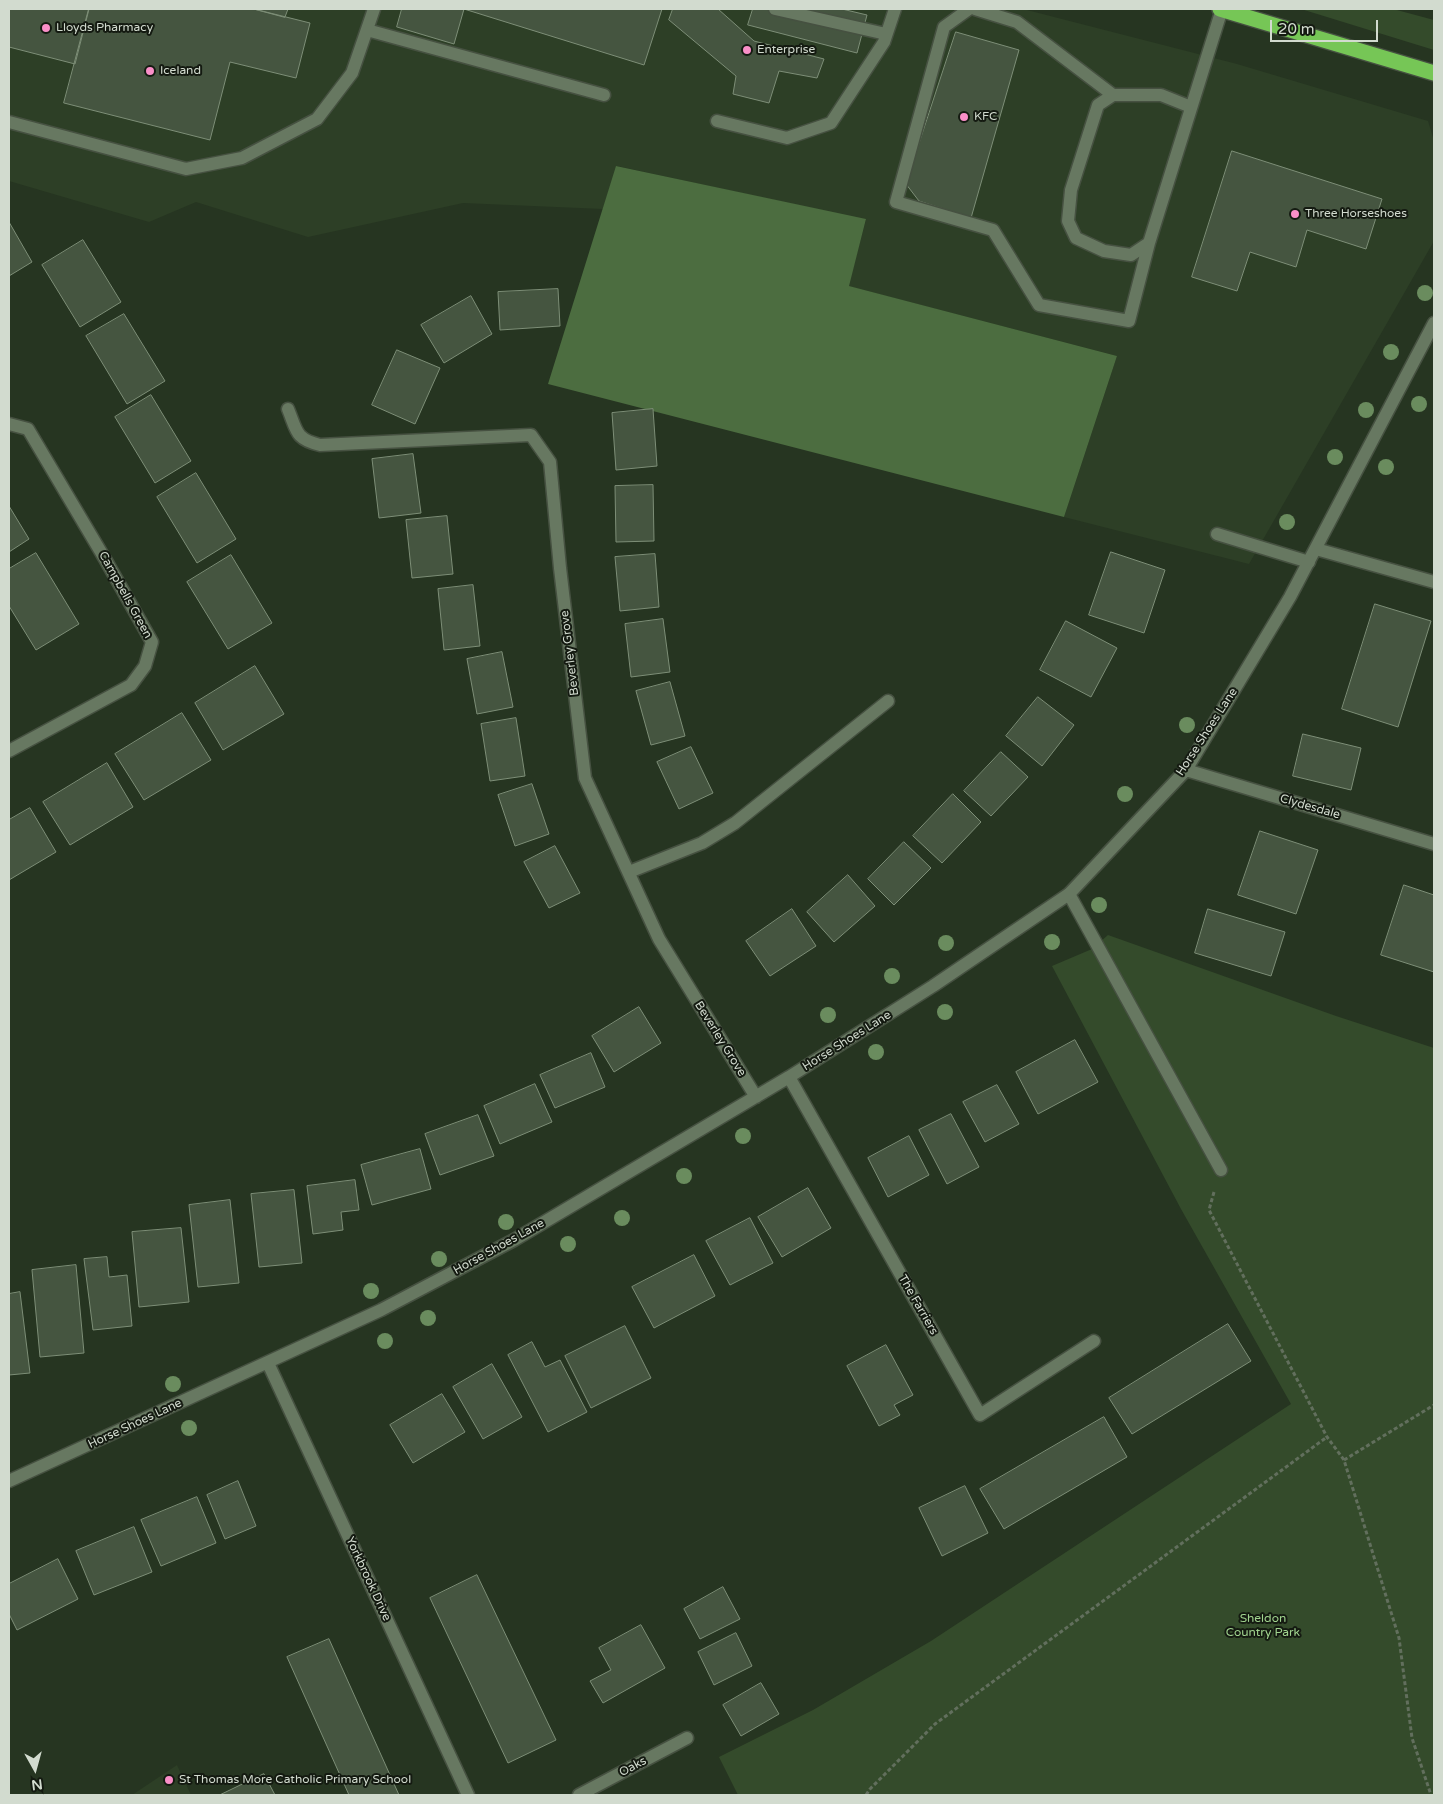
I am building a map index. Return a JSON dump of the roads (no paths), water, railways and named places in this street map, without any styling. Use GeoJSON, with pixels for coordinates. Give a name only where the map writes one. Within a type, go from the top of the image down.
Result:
{"type":"FeatureCollection","features":[{"type":"Feature","properties":{"kind":"highway"},"geometry":{"type":"LineString","coordinates":[[1221,9],[1434,73]]}},
{"type":"Feature","properties":{"kind":"street"},"geometry":{"type":"LineString","coordinates":[[9,122],[186,169],[242,158],[317,119],[352,73],[374,9]]}},
{"type":"Feature","properties":{"kind":"street"},"geometry":{"type":"LineString","coordinates":[[775,9],[886,34]]}},
{"type":"Feature","properties":{"kind":"street"},"geometry":{"type":"LineString","coordinates":[[717,121],[787,138],[831,123],[884,42],[895,9]]}},
{"type":"Feature","properties":{"kind":"street"},"geometry":{"type":"LineString","coordinates":[[969,9],[944,27],[896,202],[993,230],[1039,305],[1129,321],[1149,243],[1221,9]]}},
{"type":"Feature","properties":{"kind":"street"},"geometry":{"type":"LineString","coordinates":[[975,9],[1016,22],[1113,95]]}},
{"type":"Feature","properties":{"kind":"street"},"geometry":{"type":"LineString","coordinates":[[366,30],[604,96]]}},
{"type":"Feature","properties":{"kind":"street"},"geometry":{"type":"LineString","coordinates":[[1149,243],[1130,255],[1104,251],[1076,238],[1068,221],[1071,190],[1098,105],[1113,95],[1161,96],[1191,107]]}},
{"type":"Feature","properties":{"kind":"street","name":"Horse Shoes Lane"},"geometry":{"type":"LineString","coordinates":[[9,1481],[381,1310],[514,1240],[789,1077],[933,986],[1069,894],[1186,770],[1290,597],[1434,322]]}},
{"type":"Feature","properties":{"kind":"street","name":"Beverley Grove"},"geometry":{"type":"LineString","coordinates":[[288,409],[299,435],[306,442],[320,445],[531,435],[550,462],[560,568],[585,778],[659,939],[756,1096]]}},
{"type":"Feature","properties":{"kind":"street","name":"Campbells Green"},"geometry":{"type":"LineString","coordinates":[[9,424],[28,429],[152,642],[145,666],[131,685],[9,751]]}},
{"type":"Feature","properties":{"kind":"street"},"geometry":{"type":"LineString","coordinates":[[1217,534],[1309,562]]}},
{"type":"Feature","properties":{"kind":"street"},"geometry":{"type":"LineString","coordinates":[[1316,549],[1434,582]]}},
{"type":"Feature","properties":{"kind":"street"},"geometry":{"type":"LineString","coordinates":[[629,872],[702,843],[736,823],[888,701]]}},
{"type":"Feature","properties":{"kind":"street","name":"Clydesdale"},"geometry":{"type":"LineString","coordinates":[[1186,770],[1434,844]]}},
{"type":"Feature","properties":{"kind":"street"},"geometry":{"type":"LineString","coordinates":[[1069,894],[1221,1170]]}},
{"type":"Feature","properties":{"kind":"street","name":"The Farriers"},"geometry":{"type":"LineString","coordinates":[[789,1077],[980,1415],[1094,1340]]}},
{"type":"Feature","properties":{"kind":"street","name":"Yorkbrook Drive"},"geometry":{"type":"LineString","coordinates":[[268,1363],[468,1795]]}},
{"type":"Feature","properties":{"kind":"street","name":"Oaks"},"geometry":{"type":"LineString","coordinates":[[579,1795],[688,1738]]}},
{"type":"Feature","properties":{"kind":"place","name":"Lloyds Pharmacy"},"geometry":{"type":"Point","coordinates":[46,28]}},
{"type":"Feature","properties":{"kind":"place","name":"Enterprise"},"geometry":{"type":"Point","coordinates":[747,50]}},
{"type":"Feature","properties":{"kind":"place","name":"Iceland"},"geometry":{"type":"Point","coordinates":[150,71]}},
{"type":"Feature","properties":{"kind":"place","name":"KFC"},"geometry":{"type":"Point","coordinates":[964,117]}},
{"type":"Feature","properties":{"kind":"place","name":"Three Horseshoes"},"geometry":{"type":"Point","coordinates":[1295,214]}},
{"type":"Feature","properties":{"kind":"place","name":"St Thomas More Catholic Primary School"},"geometry":{"type":"Point","coordinates":[169,1780]}},
{"type":"Feature","properties":{"kind":"park label","name":"Sheldon Country Park"},"geometry":{"type":"Point","coordinates":[1263,1626]}}]}
